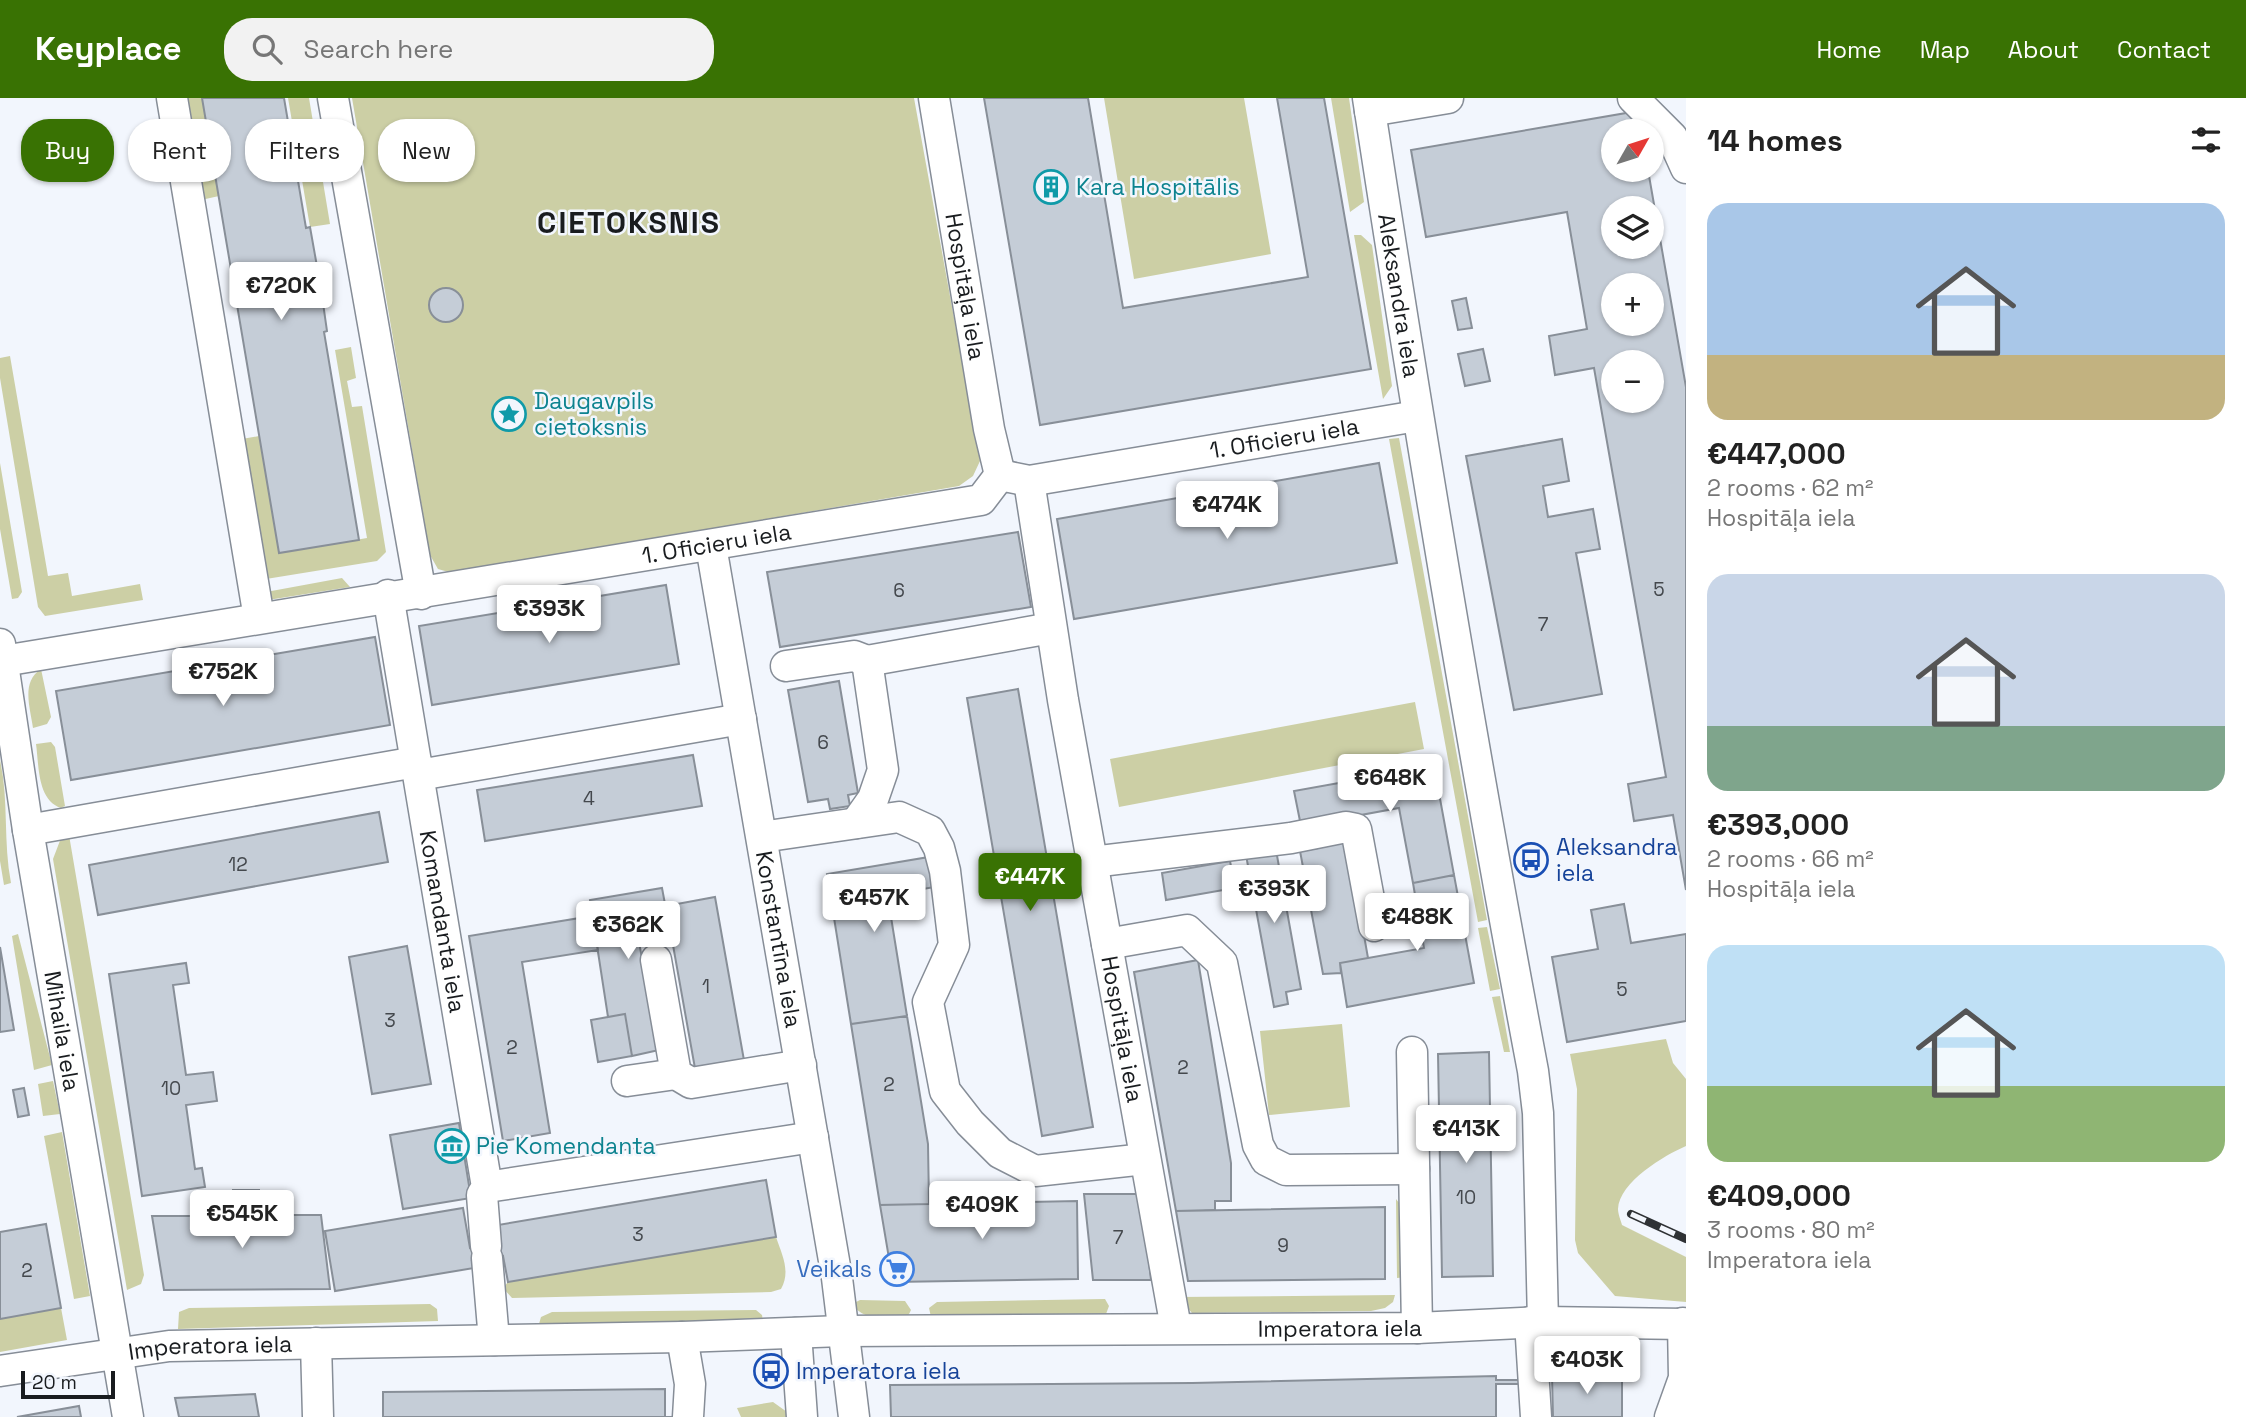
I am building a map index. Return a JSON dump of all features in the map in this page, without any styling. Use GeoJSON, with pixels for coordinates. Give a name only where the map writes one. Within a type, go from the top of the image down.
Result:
{"type":"FeatureCollection","features":[{"type":"Feature","properties":{"kind":"street"},"geometry":{"type":"LineString","coordinates":[[173,98],[259,618]]}},
{"type":"Feature","properties":{"kind":"street"},"geometry":{"type":"LineString","coordinates":[[332,98],[421,594]]}},
{"type":"Feature","properties":{"kind":"street","name":"Hospitāļa iela"},"geometry":{"type":"LineString","coordinates":[[934,98],[989,429],[1000,475]]}},
{"type":"Feature","properties":{"kind":"street"},"geometry":{"type":"LineString","coordinates":[[1369,105],[1448,98]]}},
{"type":"Feature","properties":{"kind":"street"},"geometry":{"type":"LineString","coordinates":[[1633,98],[1672,137],[1686,168]]}},
{"type":"Feature","properties":{"kind":"street","name":"Aleksandra iela"},"geometry":{"type":"LineString","coordinates":[[1369,105],[1471,741],[1533,1071],[1538,1113],[1536,1417]]}},
{"type":"Feature","properties":{"kind":"street","name":"1. Oficieru iela"},"geometry":{"type":"LineString","coordinates":[[1,652],[259,618],[388,595],[421,594],[711,546],[981,500],[1000,475],[1029,481],[1417,416]]}},
{"type":"Feature","properties":{"kind":"street","name":"Hospitāļa iela"},"geometry":{"type":"LineString","coordinates":[[1029,481],[1051,628],[1176,1328]]}},
{"type":"Feature","properties":{"kind":"street","name":"Konstantīna iela"},"geometry":{"type":"LineString","coordinates":[[711,546],[801,1065],[842,1331]]}},
{"type":"Feature","properties":{"kind":"street","name":"Komandanta iela"},"geometry":{"type":"LineString","coordinates":[[388,595],[487,1187],[482,1195],[494,1340]]}},
{"type":"Feature","properties":{"kind":"street"},"geometry":{"type":"LineString","coordinates":[[786,666],[854,656],[867,661],[1051,628]]}},
{"type":"Feature","properties":{"kind":"street","name":"Mihaila iela"},"geometry":{"type":"LineString","coordinates":[[1,652],[28,830],[119,1351],[128,1417]]}},
{"type":"Feature","properties":{"kind":"street"},"geometry":{"type":"LineString","coordinates":[[856,822],[873,799],[883,770],[867,661]]}},
{"type":"Feature","properties":{"kind":"street"},"geometry":{"type":"LineString","coordinates":[[28,830],[741,719]]}},
{"type":"Feature","properties":{"kind":"street"},"geometry":{"type":"LineString","coordinates":[[762,837],[899,817],[930,831],[939,848],[954,945],[928,1002],[945,1091],[1000,1153],[1035,1171],[1145,1159]]}},
{"type":"Feature","properties":{"kind":"street"},"geometry":{"type":"LineString","coordinates":[[1092,862],[1291,838],[1346,827],[1356,830],[1374,926]]}},
{"type":"Feature","properties":{"kind":"street"},"geometry":{"type":"LineString","coordinates":[[1107,944],[1187,930],[1222,963],[1258,1145],[1266,1160],[1286,1170],[1414,1169]]}},
{"type":"Feature","properties":{"kind":"street"},"geometry":{"type":"LineString","coordinates":[[656,960],[676,1073]]}},
{"type":"Feature","properties":{"kind":"street"},"geometry":{"type":"LineString","coordinates":[[1412,1052],[1416,1328]]}},
{"type":"Feature","properties":{"kind":"street"},"geometry":{"type":"LineString","coordinates":[[627,1081],[676,1073],[691,1083],[801,1065]]}},
{"type":"Feature","properties":{"kind":"street"},"geometry":{"type":"LineString","coordinates":[[487,1187],[813,1137]]}},
{"type":"Feature","properties":{"kind":"street","name":"Imperatora iela"},"geometry":{"type":"LineString","coordinates":[[0,1371],[119,1351],[169,1346],[682,1338],[842,1331],[1416,1328],[1537,1322],[1684,1324]]}},
{"type":"Feature","properties":{"kind":"street"},"geometry":{"type":"LineString","coordinates":[[1670,1417],[1684,1378],[1684,1324]]}},
{"type":"Feature","properties":{"kind":"street"},"geometry":{"type":"LineString","coordinates":[[842,1331],[854,1417]]}},
{"type":"Feature","properties":{"kind":"street"},"geometry":{"type":"LineString","coordinates":[[796,1333],[802,1417]]}},
{"type":"Feature","properties":{"kind":"street"},"geometry":{"type":"LineString","coordinates":[[682,1338],[690,1384],[688,1417]]}},
{"type":"Feature","properties":{"kind":"street"},"geometry":{"type":"LineString","coordinates":[[316,1343],[318,1417]]}},
{"type":"Feature","properties":{"kind":"green space"},"geometry":{"type":"Polygon","coordinates":[[[185,98],[202,98],[206,119],[188,119],[185,98]]]}},
{"type":"Feature","properties":{"kind":"green space"},"geometry":{"type":"Polygon","coordinates":[[[288,98],[309,98],[312,119],[292,119],[288,98]]]}},
{"type":"Feature","properties":{"kind":"green space"},"geometry":{"type":"Polygon","coordinates":[[[352,98],[914,98],[980,461],[973,476],[959,486],[452,573],[438,569],[430,555],[364,168],[364,119],[356,119],[352,98]]]}},
{"type":"Feature","properties":{"kind":"green space"},"geometry":{"type":"Polygon","coordinates":[[[1104,98],[1244,98],[1271,254],[1134,279],[1104,98]]]}},
{"type":"Feature","properties":{"kind":"green space"},"geometry":{"type":"Polygon","coordinates":[[[1331,98],[1349,98],[1364,202],[1350,212],[1331,98]]]}},
{"type":"Feature","properties":{"kind":"green space"},"geometry":{"type":"Polygon","coordinates":[[[198,182],[217,182],[219,196],[201,200],[198,182]]]}},
{"type":"Feature","properties":{"kind":"green space"},"geometry":{"type":"Polygon","coordinates":[[[302,182],[323,182],[330,224],[310,227],[302,182]]]}},
{"type":"Feature","properties":{"kind":"green space"},"geometry":{"type":"Polygon","coordinates":[[[1354,235],[1361,235],[1372,245],[1392,386],[1383,399],[1354,235]]]}},
{"type":"Feature","properties":{"kind":"green space"},"geometry":{"type":"Polygon","coordinates":[[[351,347],[356,378],[347,381],[352,407],[362,406],[386,552],[377,561],[266,579],[242,439],[259,436],[279,553],[367,538],[335,350],[351,347]]]}},
{"type":"Feature","properties":{"kind":"green space"},"geometry":{"type":"Polygon","coordinates":[[[10,356],[48,576],[68,573],[72,596],[140,584],[143,600],[45,616],[38,607],[0,378],[0,358],[10,356]]]}},
{"type":"Feature","properties":{"kind":"green space"},"geometry":{"type":"Polygon","coordinates":[[[1399,438],[1487,920],[1478,922],[1389,439],[1399,438]]]}},
{"type":"Feature","properties":{"kind":"green space"},"geometry":{"type":"Polygon","coordinates":[[[0,463],[22,592],[18,598],[12,599],[0,529],[0,463]]]}},
{"type":"Feature","properties":{"kind":"green space"},"geometry":{"type":"Polygon","coordinates":[[[342,578],[350,587],[268,600],[266,592],[342,578]]]}},
{"type":"Feature","properties":{"kind":"green space"},"geometry":{"type":"Polygon","coordinates":[[[41,669],[51,717],[47,724],[33,728],[28,695],[31,681],[41,669]]]}},
{"type":"Feature","properties":{"kind":"green space"},"geometry":{"type":"Polygon","coordinates":[[[1415,702],[1424,749],[1119,807],[1110,759],[1415,702]]]}},
{"type":"Feature","properties":{"kind":"green space"},"geometry":{"type":"Polygon","coordinates":[[[51,742],[55,747],[65,806],[61,808],[47,798],[39,771],[36,744],[51,742]]]}},
{"type":"Feature","properties":{"kind":"green space"},"geometry":{"type":"Polygon","coordinates":[[[0,760],[11,883],[4,885],[0,861],[0,760]]]}},
{"type":"Feature","properties":{"kind":"green space"},"geometry":{"type":"Polygon","coordinates":[[[69,835],[144,1275],[141,1284],[127,1290],[53,859],[61,838],[69,835]]]}},
{"type":"Feature","properties":{"kind":"green space"},"geometry":{"type":"Polygon","coordinates":[[[1487,927],[1500,989],[1490,991],[1478,928],[1487,927]]]}},
{"type":"Feature","properties":{"kind":"green space"},"geometry":{"type":"Polygon","coordinates":[[[18,934],[52,1065],[34,1070],[12,936],[18,934]]]}},
{"type":"Feature","properties":{"kind":"green space"},"geometry":{"type":"Polygon","coordinates":[[[1500,996],[1510,1052],[1504,1052],[1492,997],[1500,996]]]}},
{"type":"Feature","properties":{"kind":"green space"},"geometry":{"type":"Polygon","coordinates":[[[1342,1024],[1350,1107],[1269,1115],[1260,1031],[1342,1024]]]}},
{"type":"Feature","properties":{"kind":"green space"},"geometry":{"type":"Polygon","coordinates":[[[1666,1039],[1673,1063],[1686,1079],[1686,1146],[1656,1163],[1634,1180],[1620,1199],[1618,1211],[1622,1225],[1686,1257],[1686,1302],[1615,1296],[1578,1253],[1575,1240],[1577,1089],[1570,1054],[1666,1039]]]}},
{"type":"Feature","properties":{"kind":"green space"},"geometry":{"type":"Polygon","coordinates":[[[53,1081],[60,1114],[43,1116],[38,1084],[53,1081]]]}},
{"type":"Feature","properties":{"kind":"green space"},"geometry":{"type":"Polygon","coordinates":[[[62,1132],[90,1296],[74,1299],[44,1136],[62,1132]]]}},
{"type":"Feature","properties":{"kind":"green space"},"geometry":{"type":"Polygon","coordinates":[[[1396,1199],[1403,1208],[1407,1277],[1397,1278],[1396,1199]]]}},
{"type":"Feature","properties":{"kind":"green space"},"geometry":{"type":"Polygon","coordinates":[[[776,1237],[785,1276],[781,1289],[771,1292],[512,1298],[503,1288],[508,1282],[776,1237]]]}},
{"type":"Feature","properties":{"kind":"green space"},"geometry":{"type":"Polygon","coordinates":[[[1395,1295],[1393,1302],[1385,1308],[1371,1311],[1192,1313],[1178,1297],[1395,1295]]]}},
{"type":"Feature","properties":{"kind":"green space"},"geometry":{"type":"Polygon","coordinates":[[[1105,1299],[1109,1306],[1106,1314],[931,1317],[929,1308],[937,1302],[1105,1299]]]}},
{"type":"Feature","properties":{"kind":"green space"},"geometry":{"type":"Polygon","coordinates":[[[860,1300],[905,1301],[911,1310],[908,1316],[870,1316],[857,1310],[852,1304],[860,1300]]]}},
{"type":"Feature","properties":{"kind":"green space"},"geometry":{"type":"Polygon","coordinates":[[[430,1304],[437,1309],[438,1321],[178,1329],[179,1312],[189,1308],[430,1304]]]}},
{"type":"Feature","properties":{"kind":"green space"},"geometry":{"type":"Polygon","coordinates":[[[61,1308],[67,1340],[0,1352],[0,1319],[61,1308]]]}},
{"type":"Feature","properties":{"kind":"green space"},"geometry":{"type":"Polygon","coordinates":[[[756,1310],[762,1315],[763,1321],[539,1324],[541,1317],[552,1312],[756,1310]]]}},
{"type":"Feature","properties":{"kind":"green space"},"geometry":{"type":"Polygon","coordinates":[[[773,1402],[794,1417],[741,1417],[737,1408],[773,1402]]]}},
{"type":"Feature","properties":{"kind":"building"},"geometry":{"type":"Polygon","coordinates":[[[202,98],[284,98],[288,119],[245,119],[245,182],[298,182],[306,228],[310,227],[321,289],[327,331],[324,332],[359,540],[279,553],[216,182],[231,182],[231,119],[206,119],[202,98]]]}},
{"type":"Feature","properties":{"kind":"building","name":"Kara Hospitālis"},"geometry":{"type":"Polygon","coordinates":[[[984,98],[1088,98],[1123,308],[1308,277],[1277,98],[1324,98],[1371,369],[1040,425],[984,98]]]}},
{"type":"Feature","properties":{"kind":"building"},"geometry":{"type":"Polygon","coordinates":[[[1638,111],[1639,119],[1601,119],[1601,182],[1650,182],[1653,196],[1601,196],[1601,259],[1664,259],[1686,387],[1686,890],[1673,815],[1634,821],[1628,784],[1666,777],[1602,413],[1664,413],[1664,350],[1601,350],[1601,408],[1594,368],[1555,375],[1549,336],[1587,329],[1567,212],[1426,237],[1411,150],[1638,111]]]}},
{"type":"Feature","properties":{"kind":"building"},"geometry":{"type":"Polygon","coordinates":[[[446,288],[458,293],[463,305],[458,317],[446,322],[434,317],[429,305],[434,293],[446,288]]]}},
{"type":"Feature","properties":{"kind":"building"},"geometry":{"type":"Polygon","coordinates":[[[1466,298],[1472,328],[1458,330],[1452,301],[1466,298]]]}},
{"type":"Feature","properties":{"kind":"building"},"geometry":{"type":"Polygon","coordinates":[[[1483,349],[1490,381],[1465,386],[1458,354],[1483,349]]]}},
{"type":"Feature","properties":{"kind":"building"},"geometry":{"type":"Polygon","coordinates":[[[1562,439],[1569,481],[1543,486],[1548,517],[1593,509],[1600,549],[1576,553],[1602,694],[1514,710],[1466,456],[1562,439]]]}},
{"type":"Feature","properties":{"kind":"building"},"geometry":{"type":"Polygon","coordinates":[[[1379,463],[1397,563],[1074,619],[1057,519],[1379,463]]]}},
{"type":"Feature","properties":{"kind":"building"},"geometry":{"type":"Polygon","coordinates":[[[1018,532],[1031,607],[780,647],[767,572],[1018,532]]]}},
{"type":"Feature","properties":{"kind":"building"},"geometry":{"type":"Polygon","coordinates":[[[666,585],[679,664],[432,705],[419,626],[666,585]]]}},
{"type":"Feature","properties":{"kind":"building"},"geometry":{"type":"Polygon","coordinates":[[[375,637],[390,725],[71,780],[56,691],[375,637]]]}},
{"type":"Feature","properties":{"kind":"building"},"geometry":{"type":"Polygon","coordinates":[[[839,681],[858,793],[848,795],[850,806],[830,809],[828,799],[808,802],[788,690],[839,681]]]}},
{"type":"Feature","properties":{"kind":"building"},"geometry":{"type":"Polygon","coordinates":[[[1018,689],[1093,1127],[1042,1136],[967,698],[1018,689]]]}},
{"type":"Feature","properties":{"kind":"building"},"geometry":{"type":"Polygon","coordinates":[[[693,755],[702,806],[485,841],[477,790],[693,755]]]}},
{"type":"Feature","properties":{"kind":"building"},"geometry":{"type":"Polygon","coordinates":[[[1434,766],[1454,875],[1413,883],[1399,808],[1301,826],[1294,791],[1434,766]]]}},
{"type":"Feature","properties":{"kind":"building"},"geometry":{"type":"Polygon","coordinates":[[[379,812],[388,862],[98,915],[89,865],[379,812]]]}},
{"type":"Feature","properties":{"kind":"building"},"geometry":{"type":"Polygon","coordinates":[[[1346,834],[1368,958],[1340,963],[1341,973],[1323,974],[1300,851],[1319,848],[1318,839],[1346,834]]]}},
{"type":"Feature","properties":{"kind":"building"},"geometry":{"type":"Polygon","coordinates":[[[1276,850],[1301,989],[1286,992],[1288,1004],[1274,1007],[1246,855],[1276,850]]]}},
{"type":"Feature","properties":{"kind":"building"},"geometry":{"type":"Polygon","coordinates":[[[935,856],[940,886],[895,894],[893,879],[885,880],[907,1016],[851,1024],[827,874],[935,856]]]}},
{"type":"Feature","properties":{"kind":"building"},"geometry":{"type":"Polygon","coordinates":[[[1230,861],[1235,888],[1166,900],[1162,873],[1230,861]]]}},
{"type":"Feature","properties":{"kind":"building"},"geometry":{"type":"Polygon","coordinates":[[[1454,875],[1474,983],[1347,1007],[1340,963],[1424,948],[1413,883],[1454,875]]]}},
{"type":"Feature","properties":{"kind":"building"},"geometry":{"type":"Polygon","coordinates":[[[662,888],[668,920],[636,926],[659,1050],[632,1056],[625,1014],[608,1017],[590,900],[662,888]]]}},
{"type":"Feature","properties":{"kind":"building"},"geometry":{"type":"Polygon","coordinates":[[[715,897],[745,1066],[696,1074],[666,906],[715,897]]]}},
{"type":"Feature","properties":{"kind":"building"},"geometry":{"type":"Polygon","coordinates":[[[1624,904],[1631,943],[1686,934],[1686,1021],[1567,1042],[1552,957],[1598,949],[1591,910],[1624,904]]]}},
{"type":"Feature","properties":{"kind":"building"},"geometry":{"type":"Polygon","coordinates":[[[592,916],[598,950],[522,962],[550,1133],[503,1141],[469,936],[592,916]]]}},
{"type":"Feature","properties":{"kind":"building"},"geometry":{"type":"Polygon","coordinates":[[[407,946],[431,1084],[372,1094],[349,957],[407,946]]]}},
{"type":"Feature","properties":{"kind":"building"},"geometry":{"type":"Polygon","coordinates":[[[0,947],[14,1030],[0,1032],[0,947]]]}},
{"type":"Feature","properties":{"kind":"building"},"geometry":{"type":"Polygon","coordinates":[[[1198,960],[1231,1163],[1231,1201],[1215,1201],[1215,1210],[1176,1211],[1134,972],[1198,960]]]}},
{"type":"Feature","properties":{"kind":"building"},"geometry":{"type":"Polygon","coordinates":[[[186,963],[189,983],[173,985],[186,1075],[213,1072],[217,1101],[186,1105],[195,1169],[202,1168],[205,1187],[142,1196],[109,974],[186,963]]]}},
{"type":"Feature","properties":{"kind":"building"},"geometry":{"type":"Polygon","coordinates":[[[625,1014],[632,1056],[598,1062],[591,1020],[625,1014]]]}},
{"type":"Feature","properties":{"kind":"building"},"geometry":{"type":"Polygon","coordinates":[[[907,1016],[928,1144],[929,1204],[880,1205],[851,1024],[907,1016]]]}},
{"type":"Feature","properties":{"kind":"building"},"geometry":{"type":"Polygon","coordinates":[[[1489,1052],[1493,1276],[1442,1277],[1438,1054],[1489,1052]]]}},
{"type":"Feature","properties":{"kind":"building"},"geometry":{"type":"Polygon","coordinates":[[[24,1088],[29,1115],[18,1117],[13,1090],[24,1088]]]}},
{"type":"Feature","properties":{"kind":"building"},"geometry":{"type":"Polygon","coordinates":[[[459,1123],[471,1198],[403,1209],[390,1135],[459,1123]]]}},
{"type":"Feature","properties":{"kind":"building"},"geometry":{"type":"Polygon","coordinates":[[[766,1180],[776,1237],[508,1282],[503,1256],[472,1261],[474,1268],[335,1291],[325,1231],[463,1208],[470,1248],[501,1243],[498,1225],[766,1180]]]}},
{"type":"Feature","properties":{"kind":"building"},"geometry":{"type":"Polygon","coordinates":[[[233,1190],[259,1190],[259,1215],[321,1215],[330,1289],[164,1290],[152,1216],[233,1216],[233,1190]]]}},
{"type":"Feature","properties":{"kind":"building"},"geometry":{"type":"Polygon","coordinates":[[[1084,1194],[1142,1194],[1151,1280],[1093,1280],[1084,1194]]]}},
{"type":"Feature","properties":{"kind":"building"},"geometry":{"type":"Polygon","coordinates":[[[1077,1201],[1078,1279],[893,1282],[880,1205],[1077,1201]]]}},
{"type":"Feature","properties":{"kind":"building"},"geometry":{"type":"Polygon","coordinates":[[[1385,1207],[1385,1279],[1188,1281],[1176,1211],[1385,1207]]]}},
{"type":"Feature","properties":{"kind":"building"},"geometry":{"type":"Polygon","coordinates":[[[46,1224],[61,1308],[0,1319],[0,1232],[46,1224]]]}},
{"type":"Feature","properties":{"kind":"building"},"geometry":{"type":"Polygon","coordinates":[[[1622,1375],[1622,1417],[1553,1417],[1552,1376],[1622,1375]]]}},
{"type":"Feature","properties":{"kind":"building"},"geometry":{"type":"Polygon","coordinates":[[[1496,1376],[1496,1380],[1519,1380],[1519,1384],[1496,1384],[1496,1417],[891,1417],[890,1385],[1192,1383],[1496,1376]]]}},
{"type":"Feature","properties":{"kind":"building"},"geometry":{"type":"Polygon","coordinates":[[[665,1389],[665,1417],[383,1417],[383,1392],[665,1389]]]}},
{"type":"Feature","properties":{"kind":"building"},"geometry":{"type":"Polygon","coordinates":[[[255,1394],[259,1417],[179,1417],[175,1398],[255,1394]]]}},
{"type":"Feature","properties":{"kind":"building"},"geometry":{"type":"Polygon","coordinates":[[[79,1406],[81,1417],[17,1417],[79,1406]]]}},
{"type":"Feature","properties":{"kind":"railway"},"geometry":{"type":"LineString","coordinates":[[1631,1214],[1686,1239]]}},
{"type":"Feature","properties":{"kind":"place","name":"Kara Hospitālis"},"geometry":{"type":"Point","coordinates":[1051,187]}},
{"type":"Feature","properties":{"kind":"place","name":"Daugavpils cietoksnis"},"geometry":{"type":"Point","coordinates":[509,414]}},
{"type":"Feature","properties":{"kind":"place","name":"Aleksandra iela"},"geometry":{"type":"Point","coordinates":[1531,860]}},
{"type":"Feature","properties":{"kind":"place","name":"Pie Komendanta"},"geometry":{"type":"Point","coordinates":[452,1146]}},
{"type":"Feature","properties":{"kind":"place","name":"Veikals"},"geometry":{"type":"Point","coordinates":[897,1269]}},
{"type":"Feature","properties":{"kind":"place","name":"Imperatora iela"},"geometry":{"type":"Point","coordinates":[771,1371]}},
{"type":"Feature","properties":{"kind":"district","name":"CIETOKSNIS"},"geometry":{"type":"Point","coordinates":[629,223]}}]}
